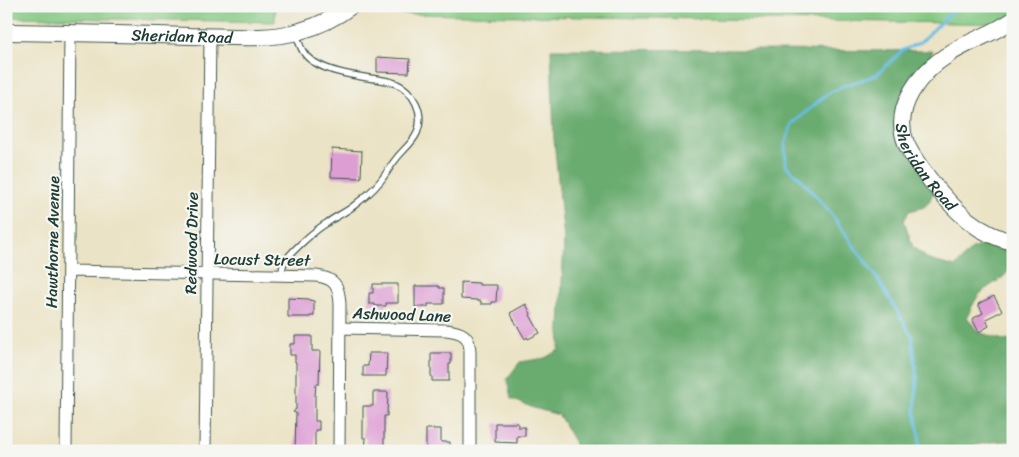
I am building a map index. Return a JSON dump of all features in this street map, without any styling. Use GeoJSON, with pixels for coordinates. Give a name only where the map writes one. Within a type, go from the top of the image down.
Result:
{"type":"FeatureCollection","features":[{"type":"Feature","properties":{"kind":"street","name":"Sheridan Road"},"geometry":{"type":"LineString","coordinates":[[6,32],[210,36],[282,35],[317,26],[334,18],[351,6]]}},
{"type":"Feature","properties":{"kind":"street","name":"Sheridan Road"},"geometry":{"type":"LineString","coordinates":[[1013,20],[949,54],[930,69],[919,80],[911,93],[904,108],[902,123],[905,139],[913,156],[949,202],[979,229],[992,236],[1013,242]]}},
{"type":"Feature","properties":{"kind":"street","name":"Hawthorne Avenue"},"geometry":{"type":"LineString","coordinates":[[66,451],[70,33]]}},
{"type":"Feature","properties":{"kind":"street","name":"Redwood Drive"},"geometry":{"type":"LineString","coordinates":[[205,451],[210,36]]}},
{"type":"Feature","properties":{"kind":"street","name":"Locust Street"},"geometry":{"type":"LineString","coordinates":[[69,271],[282,275],[322,277],[334,282]]}},
{"type":"Feature","properties":{"kind":"street","name":"Ashwood Lane"},"geometry":{"type":"LineString","coordinates":[[334,282],[340,298],[339,451]]}},
{"type":"Feature","properties":{"kind":"street","name":"Ashwood Lane"},"geometry":{"type":"LineString","coordinates":[[340,328],[446,330],[463,334],[470,346],[470,451]]}},
{"type":"Feature","properties":{"kind":"lane"},"geometry":{"type":"LineString","coordinates":[[282,275],[282,267],[290,255],[324,224],[355,205],[380,182],[411,143],[418,131],[419,124],[419,109],[411,94],[396,83],[352,75],[314,62],[303,52],[295,32]]}},
{"type":"Feature","properties":{"kind":"green space"},"geometry":{"type":"Polygon","coordinates":[[[6,6],[275,6],[275,22],[6,17],[6,6]]]}},
{"type":"Feature","properties":{"kind":"green space"},"geometry":{"type":"Polygon","coordinates":[[[350,6],[1013,6],[1013,24],[342,13],[350,6]]]}},
{"type":"Feature","properties":{"kind":"green space"},"geometry":{"type":"Polygon","coordinates":[[[551,49],[933,51],[896,110],[933,192],[925,206],[909,211],[904,221],[913,247],[929,260],[955,267],[972,249],[987,243],[1008,247],[1011,257],[1009,270],[1006,275],[980,294],[967,317],[978,332],[1003,340],[1013,341],[1013,439],[1011,441],[980,444],[962,451],[574,451],[575,443],[559,415],[511,399],[507,379],[520,362],[545,358],[559,350],[564,240],[554,139],[551,49]]]}},
{"type":"Feature","properties":{"kind":"building"},"geometry":{"type":"Polygon","coordinates":[[[377,57],[410,59],[409,73],[377,72],[377,57]]]}},
{"type":"Feature","properties":{"kind":"building"},"geometry":{"type":"Polygon","coordinates":[[[332,149],[362,151],[361,178],[331,177],[332,149]]]}},
{"type":"Feature","properties":{"kind":"building"},"geometry":{"type":"Polygon","coordinates":[[[461,282],[497,285],[496,302],[481,304],[481,301],[477,300],[461,299],[461,282]]]}},
{"type":"Feature","properties":{"kind":"building"},"geometry":{"type":"Polygon","coordinates":[[[373,284],[398,284],[398,303],[386,303],[386,306],[369,304],[369,293],[373,293],[373,284]]]}},
{"type":"Feature","properties":{"kind":"building"},"geometry":{"type":"Polygon","coordinates":[[[415,286],[439,286],[439,288],[444,288],[444,304],[428,304],[428,307],[415,307],[415,286]]]}},
{"type":"Feature","properties":{"kind":"building"},"geometry":{"type":"Polygon","coordinates":[[[994,296],[1002,311],[986,319],[989,326],[979,332],[972,319],[983,313],[978,304],[994,296]]]}},
{"type":"Feature","properties":{"kind":"building"},"geometry":{"type":"Polygon","coordinates":[[[288,298],[314,301],[314,316],[288,317],[288,298]]]}},
{"type":"Feature","properties":{"kind":"building"},"geometry":{"type":"Polygon","coordinates":[[[526,304],[540,333],[528,339],[527,337],[525,339],[510,313],[526,304]]]}},
{"type":"Feature","properties":{"kind":"building"},"geometry":{"type":"Polygon","coordinates":[[[295,336],[312,336],[312,351],[320,351],[319,384],[316,384],[315,396],[315,421],[319,421],[319,430],[315,430],[314,451],[295,451],[296,413],[293,412],[296,409],[296,362],[295,355],[290,355],[290,344],[295,344],[295,336]]]}},
{"type":"Feature","properties":{"kind":"building"},"geometry":{"type":"Polygon","coordinates":[[[369,353],[387,353],[386,376],[363,376],[363,366],[368,366],[369,353]]]}},
{"type":"Feature","properties":{"kind":"building"},"geometry":{"type":"Polygon","coordinates":[[[431,353],[451,353],[449,381],[432,381],[431,353]]]}},
{"type":"Feature","properties":{"kind":"building"},"geometry":{"type":"Polygon","coordinates":[[[373,392],[388,392],[387,416],[384,416],[384,451],[365,451],[366,438],[363,438],[363,406],[373,406],[373,392]]]}},
{"type":"Feature","properties":{"kind":"building"},"geometry":{"type":"Polygon","coordinates":[[[495,423],[518,423],[518,427],[525,427],[525,436],[517,436],[517,443],[495,442],[495,423]]]}},
{"type":"Feature","properties":{"kind":"building"},"geometry":{"type":"Polygon","coordinates":[[[426,429],[441,429],[441,442],[450,442],[450,451],[426,451],[426,429]]]}},
{"type":"Feature","properties":{"kind":"waterway"},"geometry":{"type":"LineString","coordinates":[[920,451],[915,412],[917,378],[912,336],[879,281],[829,211],[799,177],[786,166],[785,144],[792,124],[827,94],[843,86],[876,75],[903,50],[921,42],[959,6]]}}]}
